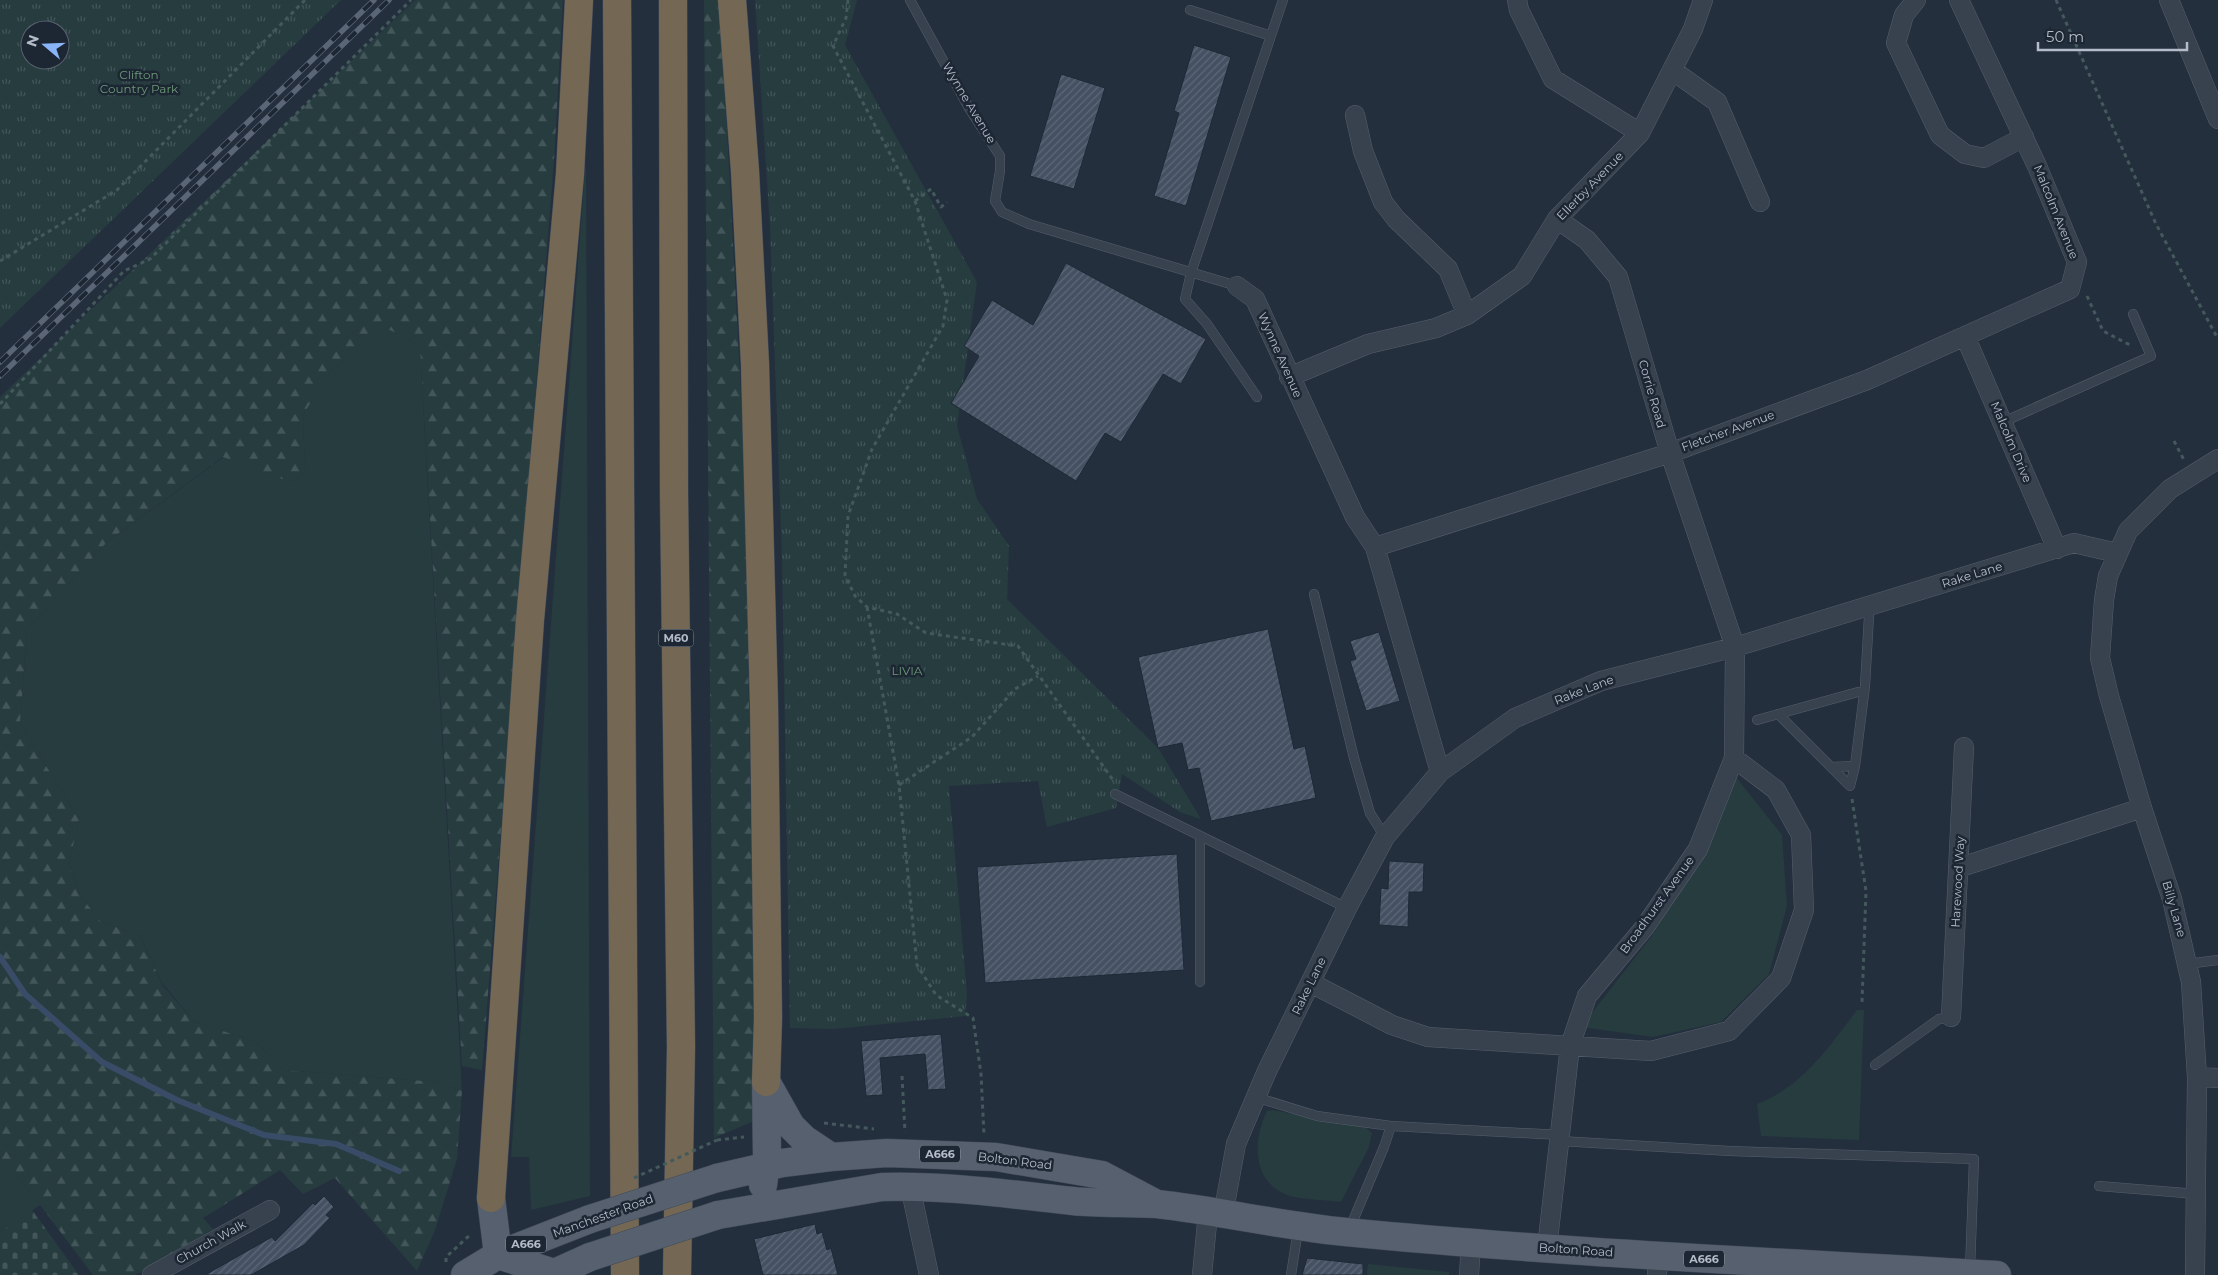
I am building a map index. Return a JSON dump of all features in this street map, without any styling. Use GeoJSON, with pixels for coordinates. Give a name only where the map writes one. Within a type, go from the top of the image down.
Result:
{"type":"FeatureCollection","features":[{"type":"Feature","properties":{"kind":"highway"},"geometry":{"type":"LineString","coordinates":[[491,1198],[530,620],[570,174],[579,0]]}},
{"type":"Feature","properties":{"kind":"highway"},"geometry":{"type":"LineString","coordinates":[[617,0],[624,1275]]}},
{"type":"Feature","properties":{"kind":"highway","name":"M60"},"geometry":{"type":"LineString","coordinates":[[673,0],[674,503],[681,1047],[677,1275]]}},
{"type":"Feature","properties":{"kind":"highway"},"geometry":{"type":"LineString","coordinates":[[732,0],[745,170],[755,364],[764,744],[768,1018],[766,1082]]}},
{"type":"Feature","properties":{"kind":"main road"},"geometry":{"type":"LineString","coordinates":[[766,1082],[792,1126],[804,1139],[831,1157]]}},
{"type":"Feature","properties":{"kind":"main road"},"geometry":{"type":"LineString","coordinates":[[730,1212],[756,1198],[764,1183],[766,1167],[766,1082]]}},
{"type":"Feature","properties":{"kind":"main road","name":"Bolton Road"},"geometry":{"type":"LineString","coordinates":[[717,1178],[766,1167],[831,1157],[887,1153],[985,1156],[1046,1164],[1102,1175],[1157,1204]]}},
{"type":"Feature","properties":{"kind":"main road","name":"Manchester Road"},"geometry":{"type":"LineString","coordinates":[[456,1271],[590,1219],[717,1178]]}},
{"type":"Feature","properties":{"kind":"main road","name":"Bolton Road"},"geometry":{"type":"LineString","coordinates":[[730,1212],[882,1187],[910,1186],[986,1191],[1078,1202],[1157,1204],[1299,1227],[1547,1248],[1657,1266],[1998,1275]]}},
{"type":"Feature","properties":{"kind":"main road"},"geometry":{"type":"LineString","coordinates":[[491,1198],[498,1255],[552,1274]]}},
{"type":"Feature","properties":{"kind":"main road","name":"A666"},"geometry":{"type":"LineString","coordinates":[[552,1274],[590,1257],[730,1212]]}},
{"type":"Feature","properties":{"kind":"street"},"geometry":{"type":"LineString","coordinates":[[1517,0],[1519,10],[1553,80],[1640,133]]}},
{"type":"Feature","properties":{"kind":"street","name":"Ellerby Avenue"},"geometry":{"type":"LineString","coordinates":[[1289,377],[1368,344],[1436,328],[1467,315],[1522,276],[1557,219],[1640,133],[1693,29],[1703,0]]}},
{"type":"Feature","properties":{"kind":"street"},"geometry":{"type":"LineString","coordinates":[[1916,0],[1904,14],[1896,43],[1940,135],[1965,154],[1984,158],[2024,137]]}},
{"type":"Feature","properties":{"kind":"street","name":"Malcolm Avenue"},"geometry":{"type":"LineString","coordinates":[[1959,0],[2024,137],[2077,262],[2072,284]]}},
{"type":"Feature","properties":{"kind":"street"},"geometry":{"type":"LineString","coordinates":[[2169,0],[2218,119]]}},
{"type":"Feature","properties":{"kind":"street"},"geometry":{"type":"LineString","coordinates":[[1672,70],[1717,102],[1760,202]]}},
{"type":"Feature","properties":{"kind":"street"},"geometry":{"type":"LineString","coordinates":[[1355,115],[1363,152],[1382,202],[1396,219],[1448,269],[1467,315]]}},
{"type":"Feature","properties":{"kind":"street","name":"Corrie Road"},"geometry":{"type":"LineString","coordinates":[[1557,219],[1587,240],[1618,277],[1670,453],[1735,647]]}},
{"type":"Feature","properties":{"kind":"street","name":"Fletcher Avenue"},"geometry":{"type":"LineString","coordinates":[[1375,547],[1670,453],[1867,380],[1966,336],[2072,284]]}},
{"type":"Feature","properties":{"kind":"street","name":"Wynne Avenue"},"geometry":{"type":"LineString","coordinates":[[1237,286],[1255,299],[1289,377],[1355,517],[1375,547],[1440,772]]}},
{"type":"Feature","properties":{"kind":"street","name":"Malcolm Drive"},"geometry":{"type":"LineString","coordinates":[[1966,336],[2057,549]]}},
{"type":"Feature","properties":{"kind":"street"},"geometry":{"type":"LineString","coordinates":[[2117,553],[2128,531],[2142,514],[2170,489],[2218,459]]}},
{"type":"Feature","properties":{"kind":"street","name":"Rake Lane"},"geometry":{"type":"LineString","coordinates":[[1202,1275],[1216,1214],[1236,1144],[1255,1097],[1347,908],[1385,837],[1440,772],[1515,718],[1601,681],[1735,647],[2074,544],[2117,553]]}},
{"type":"Feature","properties":{"kind":"street","name":"Billy Lane"},"geometry":{"type":"LineString","coordinates":[[2117,553],[2108,576],[2104,600],[2100,658],[2109,696],[2142,808],[2172,899],[2190,982],[2198,1077],[2198,1194],[2195,1275]]}},
{"type":"Feature","properties":{"kind":"street","name":"Broadhurst Avenue"},"geometry":{"type":"LineString","coordinates":[[1547,1248],[1570,1046],[1587,996],[1644,928],[1698,849],[1734,758],[1735,647]]}},
{"type":"Feature","properties":{"kind":"street","name":"Harewood Way"},"geometry":{"type":"LineString","coordinates":[[1951,1018],[1964,746]]}},
{"type":"Feature","properties":{"kind":"street"},"geometry":{"type":"LineString","coordinates":[[1311,983],[1392,1025],[1428,1038],[1651,1052],[1729,1032],[1781,978],[1804,910],[1801,835],[1776,790],[1734,758]]}},
{"type":"Feature","properties":{"kind":"street"},"geometry":{"type":"LineString","coordinates":[[1958,868],[2142,808]]}},
{"type":"Feature","properties":{"kind":"street"},"geometry":{"type":"LineString","coordinates":[[2198,1077],[2218,1078]]}},
{"type":"Feature","properties":{"kind":"street"},"geometry":{"type":"LineString","coordinates":[[910,1186],[929,1275]]}},
{"type":"Feature","properties":{"kind":"street","name":"Church Walk"},"geometry":{"type":"LineString","coordinates":[[152,1275],[270,1210]]}},
{"type":"Feature","properties":{"kind":"street"},"geometry":{"type":"LineString","coordinates":[[1469,1275],[1471,1243]]}},
{"type":"Feature","properties":{"kind":"lane","name":"Wynne Avenue"},"geometry":{"type":"LineString","coordinates":[[910,0],[970,108],[1000,156],[1000,171],[995,201],[1002,212],[1029,224],[1237,286]]}},
{"type":"Feature","properties":{"kind":"lane"},"geometry":{"type":"LineString","coordinates":[[1257,397],[1207,324],[1185,299],[1191,273],[1283,0]]}},
{"type":"Feature","properties":{"kind":"lane"},"geometry":{"type":"LineString","coordinates":[[1190,10],[1271,36]]}},
{"type":"Feature","properties":{"kind":"lane"},"geometry":{"type":"LineString","coordinates":[[2003,422],[2152,356],[2133,314]]}},
{"type":"Feature","properties":{"kind":"lane"},"geometry":{"type":"LineString","coordinates":[[1314,594],[1354,758],[1370,813],[1385,837]]}},
{"type":"Feature","properties":{"kind":"lane"},"geometry":{"type":"LineString","coordinates":[[1850,786],[1855,766],[1863,692],[1868,616],[1866,607]]}},
{"type":"Feature","properties":{"kind":"lane"},"geometry":{"type":"LineString","coordinates":[[1757,720],[1863,692]]}},
{"type":"Feature","properties":{"kind":"lane"},"geometry":{"type":"LineString","coordinates":[[1778,714],[1850,786]]}},
{"type":"Feature","properties":{"kind":"lane"},"geometry":{"type":"LineString","coordinates":[[1831,767],[1855,766]]}},
{"type":"Feature","properties":{"kind":"lane"},"geometry":{"type":"LineString","coordinates":[[1118,796],[1347,908]]}},
{"type":"Feature","properties":{"kind":"lane"},"geometry":{"type":"LineString","coordinates":[[1200,837],[1200,982]]}},
{"type":"Feature","properties":{"kind":"lane"},"geometry":{"type":"LineString","coordinates":[[2187,964],[2218,960]]}},
{"type":"Feature","properties":{"kind":"lane"},"geometry":{"type":"LineString","coordinates":[[1875,1065],[1939,1019],[1951,1018]]}},
{"type":"Feature","properties":{"kind":"lane"},"geometry":{"type":"LineString","coordinates":[[1255,1097],[1318,1116],[1391,1126],[1730,1151],[1974,1159],[1970,1273]]}},
{"type":"Feature","properties":{"kind":"lane"},"geometry":{"type":"LineString","coordinates":[[1348,1232],[1391,1126]]}},
{"type":"Feature","properties":{"kind":"lane"},"geometry":{"type":"LineString","coordinates":[[2099,1186],[2198,1194]]}},
{"type":"Feature","properties":{"kind":"lane"},"geometry":{"type":"LineString","coordinates":[[1291,1275],[1299,1227]]}},
{"type":"Feature","properties":{"kind":"path"},"geometry":{"type":"LineString","coordinates":[[0,261],[116,190],[305,0]]}},
{"type":"Feature","properties":{"kind":"path"},"geometry":{"type":"LineString","coordinates":[[0,404],[124,271],[150,259],[411,0]]}},
{"type":"Feature","properties":{"kind":"path"},"geometry":{"type":"LineString","coordinates":[[848,0],[846,18],[834,46],[915,201],[947,300],[943,326],[872,449],[848,516],[845,575],[855,596],[867,607],[897,614],[926,633],[1018,646],[1112,779],[1122,784],[1118,796]]}},
{"type":"Feature","properties":{"kind":"path"},"geometry":{"type":"LineString","coordinates":[[2056,0],[2156,224],[2218,339]]}},
{"type":"Feature","properties":{"kind":"path"},"geometry":{"type":"LineString","coordinates":[[915,201],[931,189],[940,207],[947,202]]}},
{"type":"Feature","properties":{"kind":"path"},"geometry":{"type":"LineString","coordinates":[[2072,284],[2084,288],[2103,331],[2152,356]]}},
{"type":"Feature","properties":{"kind":"path"},"geometry":{"type":"LineString","coordinates":[[867,607],[899,785],[918,965],[936,995],[973,1018],[981,1074],[985,1156]]}},
{"type":"Feature","properties":{"kind":"path"},"geometry":{"type":"LineString","coordinates":[[899,785],[972,737],[1015,689],[1038,676]]}},
{"type":"Feature","properties":{"kind":"path"},"geometry":{"type":"LineString","coordinates":[[1850,786],[1866,891],[1862,1002]]}},
{"type":"Feature","properties":{"kind":"path"},"geometry":{"type":"LineString","coordinates":[[902,1076],[905,1132]]}},
{"type":"Feature","properties":{"kind":"path"},"geometry":{"type":"LineString","coordinates":[[626,1182],[717,1140],[746,1136]]}},
{"type":"Feature","properties":{"kind":"path"},"geometry":{"type":"LineString","coordinates":[[456,1271],[446,1257],[465,1242],[473,1232]]}},
{"type":"Feature","properties":{"kind":"green space","name":"Clifton Country Park"},"geometry":{"type":"Polygon","coordinates":[[[0,0],[341,0],[0,328],[0,0]]]}},
{"type":"Feature","properties":{"kind":"green space"},"geometry":{"type":"Polygon","coordinates":[[[415,0],[563,0],[554,160],[482,1070],[462,1066],[420,349],[406,337],[387,329],[331,370],[303,415],[305,472],[290,482],[223,457],[108,541],[27,629],[20,723],[79,820],[69,864],[80,895],[100,921],[140,936],[163,986],[194,1021],[258,1043],[283,1070],[438,1082],[462,1091],[457,1159],[435,1230],[417,1271],[335,1178],[303,1194],[280,1170],[203,1218],[213,1229],[145,1271],[134,1275],[93,1275],[9,1164],[0,1158],[0,397],[415,0]]]}},
{"type":"Feature","properties":{"kind":"green space"},"geometry":{"type":"Polygon","coordinates":[[[704,0],[720,0],[745,470],[756,1120],[714,1138],[704,0]]]}},
{"type":"Feature","properties":{"kind":"green space","name":"LIVIA"},"geometry":{"type":"Polygon","coordinates":[[[755,0],[857,0],[845,45],[977,282],[957,426],[977,499],[1009,546],[1007,599],[1158,748],[1201,819],[1180,812],[1122,774],[1116,808],[1047,827],[1038,781],[949,786],[967,995],[965,1016],[834,1029],[790,1028],[782,557],[770,226],[755,0]]]}},
{"type":"Feature","properties":{"kind":"green space"},"geometry":{"type":"Polygon","coordinates":[[[586,157],[590,1196],[531,1210],[529,1157],[511,1157],[586,157]]]}},
{"type":"Feature","properties":{"kind":"green space"},"geometry":{"type":"Polygon","coordinates":[[[387,328],[406,337],[420,349],[462,1091],[438,1082],[283,1070],[258,1043],[194,1021],[162,983],[140,936],[100,921],[80,895],[69,864],[79,820],[20,723],[27,629],[108,541],[224,457],[290,482],[305,472],[303,415],[331,370],[387,328]]]}},
{"type":"Feature","properties":{"kind":"green space"},"geometry":{"type":"Polygon","coordinates":[[[1735,776],[1782,835],[1787,906],[1769,974],[1721,1022],[1653,1037],[1581,1027],[1651,937],[1703,853],[1735,776]]]}},
{"type":"Feature","properties":{"kind":"green space"},"geometry":{"type":"Polygon","coordinates":[[[1857,1010],[1864,1010],[1859,1140],[1761,1136],[1757,1104],[1773,1097],[1801,1077],[1825,1052],[1857,1010]]]}},
{"type":"Feature","properties":{"kind":"green space"},"geometry":{"type":"Polygon","coordinates":[[[1273,1110],[1365,1127],[1372,1133],[1369,1147],[1341,1202],[1294,1197],[1280,1192],[1270,1184],[1263,1174],[1259,1163],[1258,1150],[1262,1124],[1267,1111],[1273,1110]]]}},
{"type":"Feature","properties":{"kind":"green space"},"geometry":{"type":"Polygon","coordinates":[[[0,1158],[9,1164],[40,1205],[0,1233],[0,1158]]]}},
{"type":"Feature","properties":{"kind":"green space"},"geometry":{"type":"Polygon","coordinates":[[[32,1210],[79,1275],[0,1275],[0,1233],[32,1210]]]}},
{"type":"Feature","properties":{"kind":"green space"},"geometry":{"type":"Polygon","coordinates":[[[1368,1264],[1449,1272],[1449,1275],[1367,1275],[1368,1264]]]}},
{"type":"Feature","properties":{"kind":"building"},"geometry":{"type":"Polygon","coordinates":[[[1194,45],[1231,57],[1186,206],[1154,196],[1179,113],[1174,111],[1194,45]]]}},
{"type":"Feature","properties":{"kind":"building"},"geometry":{"type":"Polygon","coordinates":[[[1061,74],[1105,88],[1074,189],[1030,176],[1061,74]]]}},
{"type":"Feature","properties":{"kind":"building"},"geometry":{"type":"Polygon","coordinates":[[[1066,263],[1206,339],[1181,384],[1163,374],[1121,442],[1105,433],[1076,481],[951,403],[979,356],[964,346],[992,300],[1033,325],[1066,263]]]}},
{"type":"Feature","properties":{"kind":"building"},"geometry":{"type":"Polygon","coordinates":[[[1268,629],[1294,749],[1305,746],[1316,798],[1211,821],[1199,768],[1188,770],[1182,743],[1158,748],[1138,657],[1268,629]]]}},
{"type":"Feature","properties":{"kind":"building"},"geometry":{"type":"Polygon","coordinates":[[[1379,632],[1400,701],[1366,711],[1350,661],[1356,659],[1350,641],[1379,632]]]}},
{"type":"Feature","properties":{"kind":"building"},"geometry":{"type":"Polygon","coordinates":[[[1177,854],[1184,970],[985,983],[977,867],[1177,854]]]}},
{"type":"Feature","properties":{"kind":"building"},"geometry":{"type":"Polygon","coordinates":[[[1389,861],[1424,863],[1423,892],[1409,892],[1408,927],[1379,925],[1381,888],[1388,889],[1389,861]]]}},
{"type":"Feature","properties":{"kind":"building"},"geometry":{"type":"Polygon","coordinates":[[[941,1034],[946,1089],[928,1090],[925,1054],[880,1058],[883,1095],[866,1096],[861,1041],[941,1034]]]}},
{"type":"Feature","properties":{"kind":"building"},"geometry":{"type":"Polygon","coordinates":[[[324,1196],[334,1207],[326,1215],[330,1218],[304,1245],[251,1275],[205,1275],[272,1237],[275,1241],[313,1203],[315,1205],[324,1196]]]}},
{"type":"Feature","properties":{"kind":"building"},"geometry":{"type":"Polygon","coordinates":[[[815,1224],[817,1234],[822,1232],[827,1250],[831,1248],[838,1275],[763,1275],[754,1239],[815,1224]]]}},
{"type":"Feature","properties":{"kind":"building"},"geometry":{"type":"Polygon","coordinates":[[[1307,1258],[1363,1264],[1363,1275],[1302,1275],[1307,1258]]]}},
{"type":"Feature","properties":{"kind":"waterway"},"geometry":{"type":"LineString","coordinates":[[0,957],[25,994],[102,1062],[177,1100],[264,1135],[336,1144],[399,1171]]}},
{"type":"Feature","properties":{"kind":"railway"},"geometry":{"type":"LineString","coordinates":[[0,362],[374,0]]}},
{"type":"Feature","properties":{"kind":"railway"},"geometry":{"type":"LineString","coordinates":[[0,376],[389,0]]}}]}
